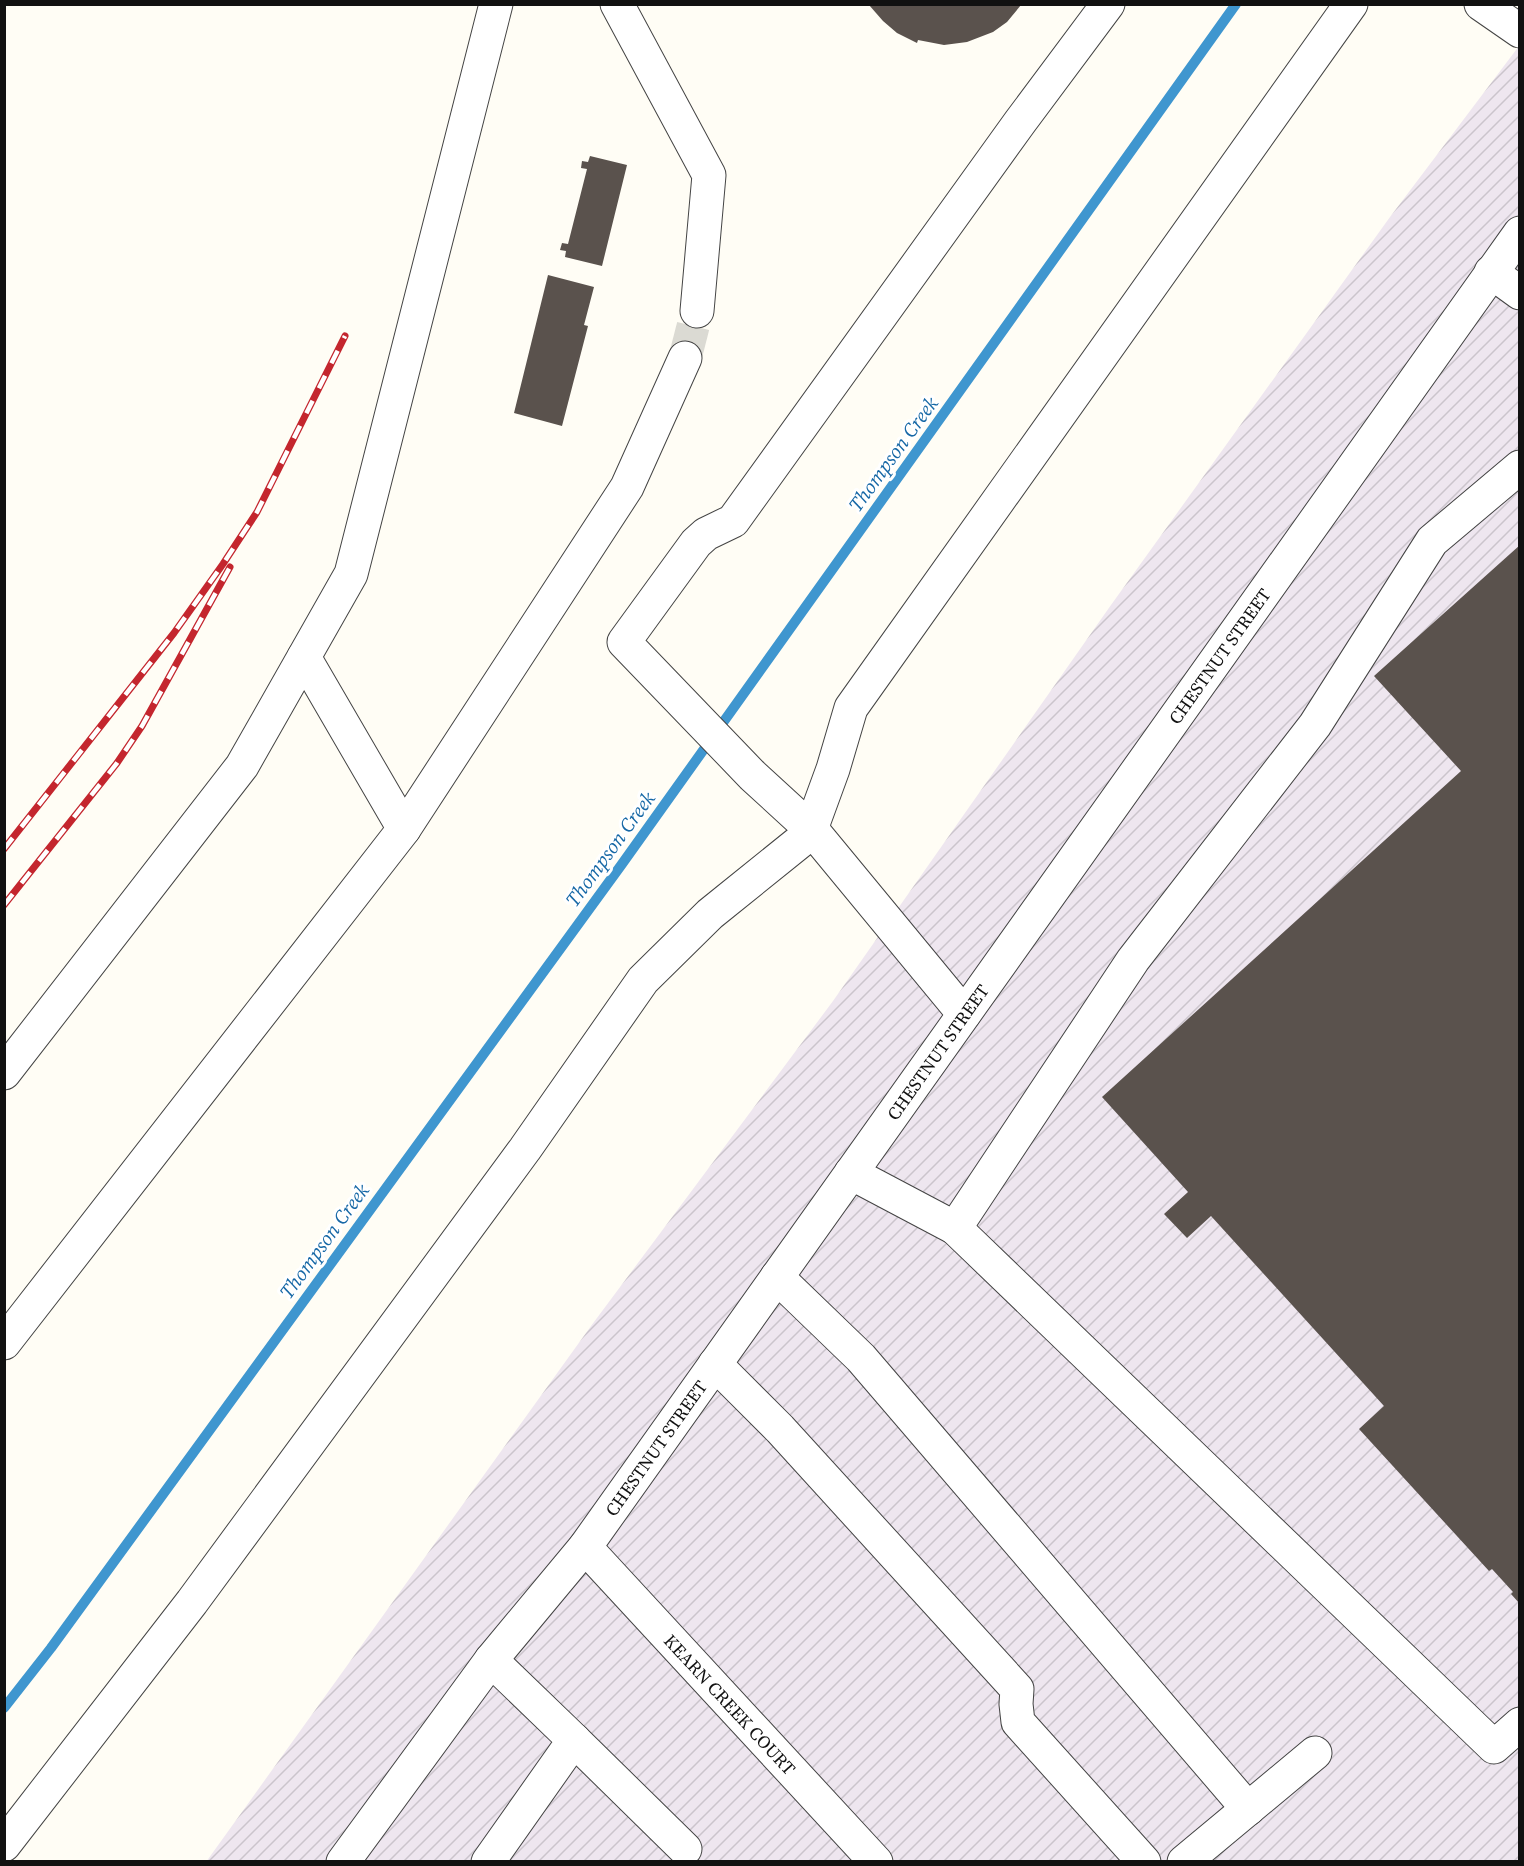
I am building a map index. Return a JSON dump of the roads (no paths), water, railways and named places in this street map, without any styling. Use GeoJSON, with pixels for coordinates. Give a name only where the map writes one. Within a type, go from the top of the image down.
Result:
{"type":"FeatureCollection","features":[{"type":"Feature","properties":{"kind":"street"},"geometry":{"type":"LineString","coordinates":[[4,1073],[242,766],[351,574],[496,4]]}},
{"type":"Feature","properties":{"kind":"street"},"geometry":{"type":"LineString","coordinates":[[617,4],[709,175],[697,311]]}},
{"type":"Feature","properties":{"kind":"street"},"geometry":{"type":"LineString","coordinates":[[964,1014],[813,831],[773,795],[624,642],[696,543],[706,534],[733,521],[1020,122],[1108,4]]}},
{"type":"Feature","properties":{"kind":"street"},"geometry":{"type":"LineString","coordinates":[[4,1845],[192,1602],[525,1149],[643,980],[710,914],[813,831],[814,820],[850,708],[1351,4]]}},
{"type":"Feature","properties":{"kind":"street"},"geometry":{"type":"LineString","coordinates":[[1481,4],[1520,31]]}},
{"type":"Feature","properties":{"kind":"street","name":"CHESTNUT STREET"},"geometry":{"type":"LineString","coordinates":[[343,1862],[491,1660],[585,1547],[1520,233]]}},
{"type":"Feature","properties":{"kind":"street"},"geometry":{"type":"LineString","coordinates":[[1491,272],[1520,293]]}},
{"type":"Feature","properties":{"kind":"street"},"geometry":{"type":"LineString","coordinates":[[4,1342],[404,829],[627,487],[685,358]]}},
{"type":"Feature","properties":{"kind":"street"},"geometry":{"type":"LineString","coordinates":[[955,1228],[1132,960],[1315,725],[1432,541],[1520,466]]}},
{"type":"Feature","properties":{"kind":"street"},"geometry":{"type":"LineString","coordinates":[[303,657],[404,829]]}},
{"type":"Feature","properties":{"kind":"street"},"geometry":{"type":"LineString","coordinates":[[851,1173],[955,1228],[1494,1748],[1520,1724]]}},
{"type":"Feature","properties":{"kind":"street"},"geometry":{"type":"LineString","coordinates":[[777,1277],[861,1358],[1248,1809]]}},
{"type":"Feature","properties":{"kind":"street"},"geometry":{"type":"LineString","coordinates":[[715,1364],[780,1429],[1017,1689],[1018,1722],[1144,1862]]}},
{"type":"Feature","properties":{"kind":"street","name":"KEARN CREEK COURT"},"geometry":{"type":"LineString","coordinates":[[585,1547],[876,1862]]}},
{"type":"Feature","properties":{"kind":"street"},"geometry":{"type":"LineString","coordinates":[[491,1660],[685,1849]]}},
{"type":"Feature","properties":{"kind":"street"},"geometry":{"type":"LineString","coordinates":[[488,1862],[574,1740]]}},
{"type":"Feature","properties":{"kind":"street"},"geometry":{"type":"LineString","coordinates":[[1184,1862],[1315,1753]]}},
{"type":"Feature","properties":{"kind":"waterway","name":"Thompson Creek"},"geometry":{"type":"LineString","coordinates":[[4,1708],[51,1648],[622,864],[1236,4]]}},
{"type":"Feature","properties":{"kind":"tunnel"},"geometry":{"type":"LineString","coordinates":[[685,358],[697,311]]}},
{"type":"Feature","properties":{"kind":"railway"},"geometry":{"type":"LineString","coordinates":[[4,849],[174,633],[223,564],[257,512],[345,336]]}},
{"type":"Feature","properties":{"kind":"railway"},"geometry":{"type":"LineString","coordinates":[[4,905],[117,763],[142,726],[230,567]]}}]}
